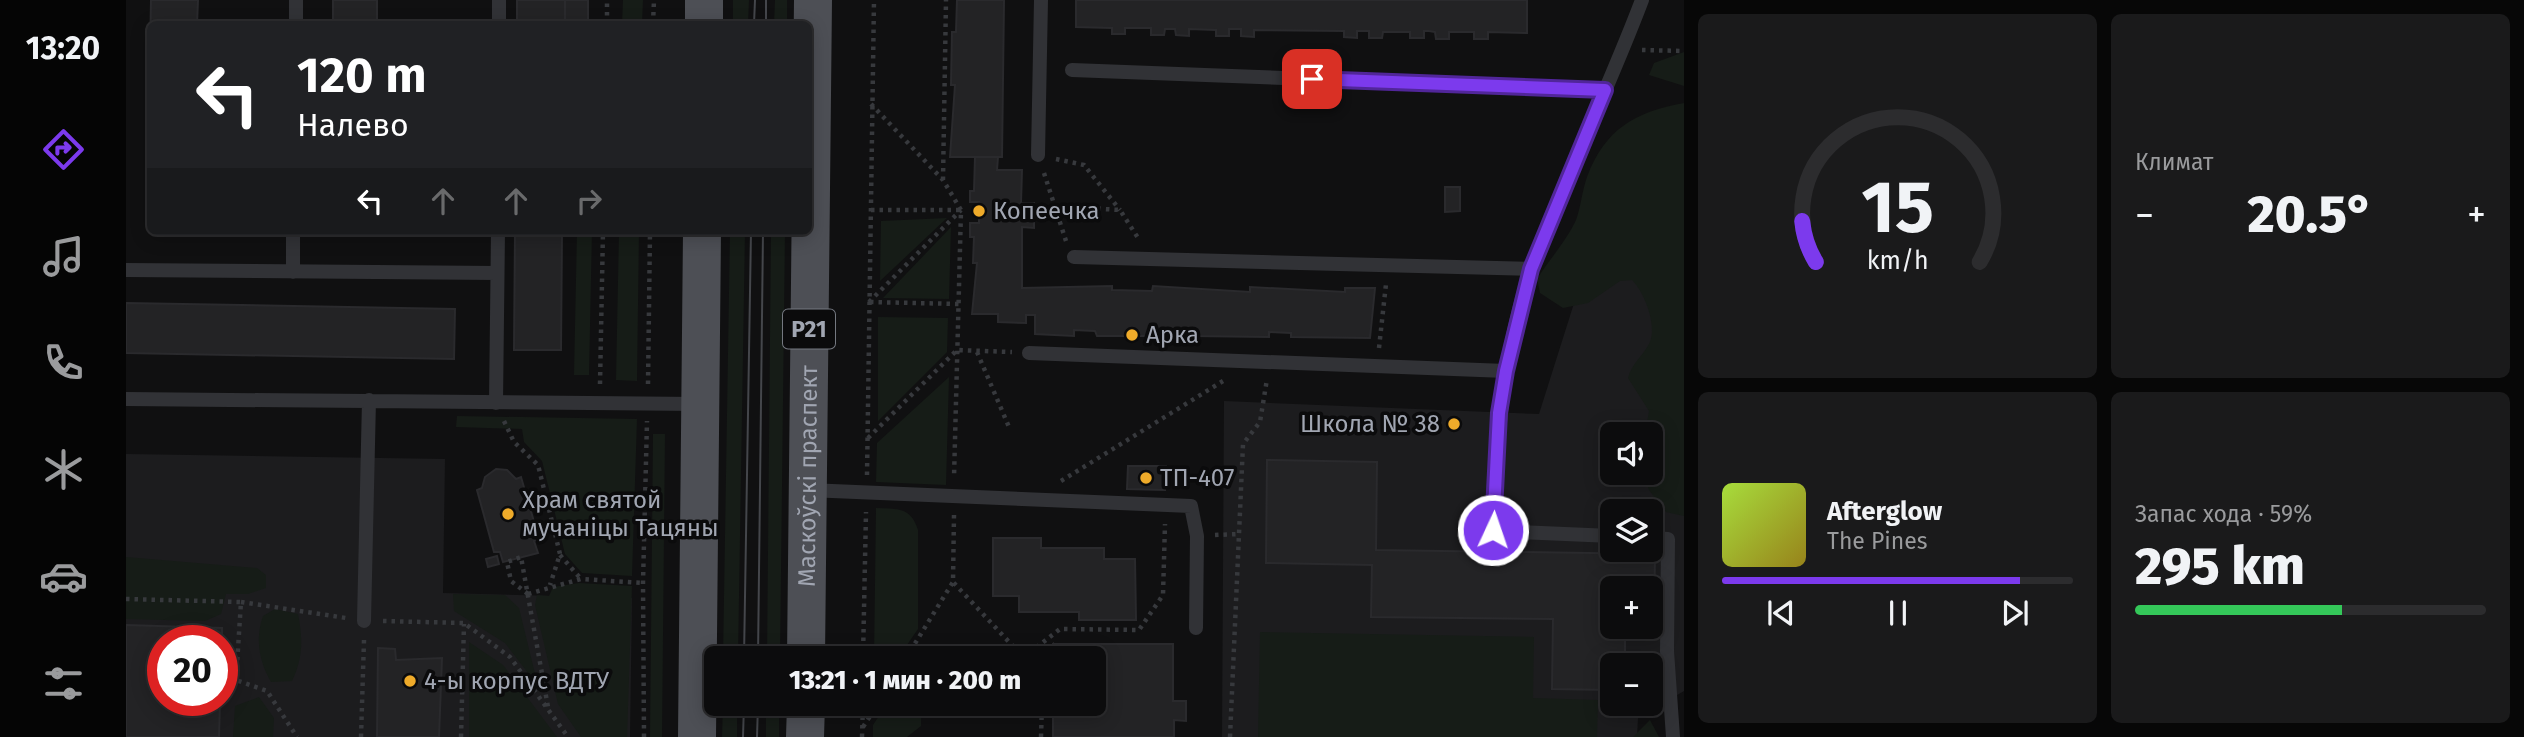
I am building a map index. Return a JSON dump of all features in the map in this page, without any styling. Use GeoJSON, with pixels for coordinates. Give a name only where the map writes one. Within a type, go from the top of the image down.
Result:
{"type":"FeatureCollection","features":[{"type":"Feature","properties":{"kind":"main road"},"geometry":{"type":"LineString","coordinates":[[704,0],[704,21]]}},
{"type":"Feature","properties":{"kind":"main road","name":"Маскоўскі праспект"},"geometry":{"type":"LineString","coordinates":[[812,82],[813,0]]}},
{"type":"Feature","properties":{"kind":"main road"},"geometry":{"type":"LineString","coordinates":[[697,737],[702,235]]}},
{"type":"Feature","properties":{"kind":"main road","name":"Маскоўскі праспект"},"geometry":{"type":"LineString","coordinates":[[806,646],[810,235]]}},
{"type":"Feature","properties":{"kind":"main road"},"geometry":{"type":"LineString","coordinates":[[805,737],[806,716]]}},
{"type":"Feature","properties":{"kind":"lane"},"geometry":{"type":"LineString","coordinates":[[296,0],[296,21]]}},
{"type":"Feature","properties":{"kind":"lane"},"geometry":{"type":"LineString","coordinates":[[499,0],[499,21]]}},
{"type":"Feature","properties":{"kind":"lane"},"geometry":{"type":"LineString","coordinates":[[1038,155],[1041,0]]}},
{"type":"Feature","properties":{"kind":"lane"},"geometry":{"type":"LineString","coordinates":[[1600,535],[1493,530],[1499,413],[1506,371],[1531,269],[1642,0]]}},
{"type":"Feature","properties":{"kind":"lane"},"geometry":{"type":"LineString","coordinates":[[1072,71],[1605,90]]}},
{"type":"Feature","properties":{"kind":"lane"},"geometry":{"type":"LineString","coordinates":[[293,235],[293,272]]}},
{"type":"Feature","properties":{"kind":"lane"},"geometry":{"type":"LineString","coordinates":[[496,403],[498,235]]}},
{"type":"Feature","properties":{"kind":"lane"},"geometry":{"type":"LineString","coordinates":[[1074,257],[1531,269]]}},
{"type":"Feature","properties":{"kind":"lane"},"geometry":{"type":"LineString","coordinates":[[126,270],[497,273]]}},
{"type":"Feature","properties":{"kind":"lane"},"geometry":{"type":"LineString","coordinates":[[1029,353],[1506,371]]}},
{"type":"Feature","properties":{"kind":"lane"},"geometry":{"type":"LineString","coordinates":[[126,400],[700,404]]}},
{"type":"Feature","properties":{"kind":"lane"},"geometry":{"type":"LineString","coordinates":[[365,621],[369,400]]}},
{"type":"Feature","properties":{"kind":"lane"},"geometry":{"type":"LineString","coordinates":[[807,490],[1166,502],[1192,506],[1197,536],[1196,628]]}},
{"type":"Feature","properties":{"kind":"lane"},"geometry":{"type":"LineString","coordinates":[[1663,538],[1668,538],[1667,651],[1673,737]]}},
{"type":"Feature","properties":{"kind":"path"},"geometry":{"type":"LineString","coordinates":[[607,0],[607,21]]}},
{"type":"Feature","properties":{"kind":"path"},"geometry":{"type":"LineString","coordinates":[[653,0],[653,21]]}},
{"type":"Feature","properties":{"kind":"path"},"geometry":{"type":"LineString","coordinates":[[863,646],[874,0]]}},
{"type":"Feature","properties":{"kind":"path"},"geometry":{"type":"LineString","coordinates":[[943,180],[946,0]]}},
{"type":"Feature","properties":{"kind":"path"},"geometry":{"type":"LineString","coordinates":[[1623,50],[1684,51]]}},
{"type":"Feature","properties":{"kind":"path"},"geometry":{"type":"LineString","coordinates":[[867,439],[957,350],[961,210],[943,180],[871,104]]}},
{"type":"Feature","properties":{"kind":"path"},"geometry":{"type":"LineString","coordinates":[[1038,155],[1060,229]]}},
{"type":"Feature","properties":{"kind":"path"},"geometry":{"type":"LineString","coordinates":[[1038,155],[1084,165],[1120,210],[1152,260]]}},
{"type":"Feature","properties":{"kind":"path"},"geometry":{"type":"LineString","coordinates":[[1055,206],[1120,210]]}},
{"type":"Feature","properties":{"kind":"path"},"geometry":{"type":"LineString","coordinates":[[871,210],[961,210]]}},
{"type":"Feature","properties":{"kind":"path"},"geometry":{"type":"LineString","coordinates":[[869,302],[961,210]]}},
{"type":"Feature","properties":{"kind":"path"},"geometry":{"type":"LineString","coordinates":[[603,235],[600,385],[612,385]]}},
{"type":"Feature","properties":{"kind":"path"},"geometry":{"type":"LineString","coordinates":[[644,737],[643,583],[650,235]]}},
{"type":"Feature","properties":{"kind":"path"},"geometry":{"type":"LineString","coordinates":[[1378,358],[1388,265]]}},
{"type":"Feature","properties":{"kind":"path"},"geometry":{"type":"LineString","coordinates":[[869,302],[958,304]]}},
{"type":"Feature","properties":{"kind":"path"},"geometry":{"type":"LineString","coordinates":[[957,350],[1008,352]]}},
{"type":"Feature","properties":{"kind":"path"},"geometry":{"type":"LineString","coordinates":[[976,352],[1009,427]]}},
{"type":"Feature","properties":{"kind":"path"},"geometry":{"type":"LineString","coordinates":[[1033,498],[1263,360]]}},
{"type":"Feature","properties":{"kind":"path"},"geometry":{"type":"LineString","coordinates":[[1230,737],[1243,444],[1260,422],[1263,360]]}},
{"type":"Feature","properties":{"kind":"path"},"geometry":{"type":"LineString","coordinates":[[636,386],[648,387]]}},
{"type":"Feature","properties":{"kind":"path"},"geometry":{"type":"LineString","coordinates":[[496,403],[514,442],[538,465],[560,554],[581,579]]}},
{"type":"Feature","properties":{"kind":"path"},"geometry":{"type":"LineString","coordinates":[[1038,646],[1060,629],[1139,630],[1163,595],[1166,502]]}},
{"type":"Feature","properties":{"kind":"path"},"geometry":{"type":"LineString","coordinates":[[550,585],[560,554]]}},
{"type":"Feature","properties":{"kind":"path"},"geometry":{"type":"LineString","coordinates":[[528,594],[510,581],[506,562],[521,557],[528,594],[548,709]]}},
{"type":"Feature","properties":{"kind":"path"},"geometry":{"type":"LineString","coordinates":[[528,594],[550,585],[581,579],[643,583]]}},
{"type":"Feature","properties":{"kind":"path"},"geometry":{"type":"LineString","coordinates":[[913,646],[953,582]]}},
{"type":"Feature","properties":{"kind":"path"},"geometry":{"type":"LineString","coordinates":[[126,598],[241,602],[365,621],[464,623],[510,657],[568,737]]}},
{"type":"Feature","properties":{"kind":"path"},"geometry":{"type":"LineString","coordinates":[[241,602],[236,680],[267,691],[297,737]]}},
{"type":"Feature","properties":{"kind":"path"},"geometry":{"type":"LineString","coordinates":[[361,737],[365,621]]}},
{"type":"Feature","properties":{"kind":"path"},"geometry":{"type":"LineString","coordinates":[[461,737],[464,623]]}},
{"type":"Feature","properties":{"kind":"path"},"geometry":{"type":"LineString","coordinates":[[862,716],[862,737]]}},
{"type":"Feature","properties":{"kind":"path"},"geometry":{"type":"LineString","coordinates":[[862,728],[870,716]]}},
{"type":"Feature","properties":{"kind":"path"},"geometry":{"type":"LineString","coordinates":[[1041,737],[1042,716]]}},
{"type":"Feature","properties":{"kind":"shaded area"},"geometry":{"type":"Polygon","coordinates":[[[623,0],[643,0],[642,21],[622,21],[623,0]]]}},
{"type":"Feature","properties":{"kind":"shaded area"},"geometry":{"type":"Polygon","coordinates":[[[733,0],[749,0],[748,21],[733,21],[733,0]]]}},
{"type":"Feature","properties":{"kind":"shaded area"},"geometry":{"type":"Polygon","coordinates":[[[775,0],[787,0],[787,21],[774,21],[775,0]]]}},
{"type":"Feature","properties":{"kind":"shaded area"},"geometry":{"type":"Polygon","coordinates":[[[1684,52],[1684,86],[1649,75],[1654,63],[1684,52]]]}},
{"type":"Feature","properties":{"kind":"shaded area"},"geometry":{"type":"Polygon","coordinates":[[[1684,103],[1684,516],[1666,512],[1663,499],[1656,499],[1647,485],[1663,485],[1663,422],[1647,422],[1649,411],[1628,378],[1649,344],[1652,329],[1649,310],[1637,286],[1632,280],[1620,281],[1588,303],[1563,308],[1540,293],[1537,279],[1576,220],[1587,177],[1603,146],[1624,125],[1684,103]]]}},
{"type":"Feature","properties":{"kind":"shaded area","name":"Школа № 38"},"geometry":{"type":"Polygon","coordinates":[[[1684,119],[1684,691],[1663,703],[1663,653],[1600,653],[1600,716],[1641,716],[1638,718],[1637,737],[1222,737],[1224,401],[1539,414],[1630,126],[1684,119]]]}},
{"type":"Feature","properties":{"kind":"shaded area"},"geometry":{"type":"Polygon","coordinates":[[[947,218],[880,281],[881,221],[947,218]]]}},
{"type":"Feature","properties":{"kind":"shaded area"},"geometry":{"type":"Polygon","coordinates":[[[951,227],[949,299],[883,298],[951,227]]]}},
{"type":"Feature","properties":{"kind":"shaded area"},"geometry":{"type":"Polygon","coordinates":[[[577,235],[592,235],[589,375],[574,375],[577,235]]]}},
{"type":"Feature","properties":{"kind":"shaded area"},"geometry":{"type":"Polygon","coordinates":[[[619,235],[639,235],[637,381],[616,380],[619,235]]]}},
{"type":"Feature","properties":{"kind":"shaded area"},"geometry":{"type":"Polygon","coordinates":[[[730,235],[745,235],[738,646],[723,646],[730,235]]]}},
{"type":"Feature","properties":{"kind":"shaded area"},"geometry":{"type":"Polygon","coordinates":[[[771,235],[785,235],[780,646],[767,646],[771,235]]]}},
{"type":"Feature","properties":{"kind":"shaded area"},"geometry":{"type":"Polygon","coordinates":[[[878,317],[948,318],[947,352],[878,421],[878,317]]]}},
{"type":"Feature","properties":{"kind":"shaded area"},"geometry":{"type":"Polygon","coordinates":[[[949,377],[946,485],[876,482],[877,443],[949,377]]]}},
{"type":"Feature","properties":{"kind":"shaded area"},"geometry":{"type":"Polygon","coordinates":[[[457,416],[637,419],[632,576],[582,573],[565,554],[542,461],[524,442],[522,429],[456,427],[457,416]]]}},
{"type":"Feature","properties":{"kind":"shaded area"},"geometry":{"type":"Polygon","coordinates":[[[653,434],[665,434],[662,737],[650,737],[653,434]]]}},
{"type":"Feature","properties":{"kind":"shaded area"},"geometry":{"type":"Polygon","coordinates":[[[126,454],[445,459],[443,593],[632,598],[630,737],[126,737],[126,454]]]}},
{"type":"Feature","properties":{"kind":"shaded area"},"geometry":{"type":"Polygon","coordinates":[[[876,508],[897,509],[912,517],[918,530],[918,629],[906,646],[874,646],[876,508]]]}},
{"type":"Feature","properties":{"kind":"shaded area"},"geometry":{"type":"Polygon","coordinates":[[[126,557],[257,568],[266,575],[266,588],[248,594],[226,594],[221,614],[205,621],[126,619],[126,557]]]}},
{"type":"Feature","properties":{"kind":"shaded area"},"geometry":{"type":"Polygon","coordinates":[[[579,583],[632,586],[627,737],[581,737],[558,704],[535,605],[537,595],[549,596],[553,587],[579,583]]]}},
{"type":"Feature","properties":{"kind":"shaded area"},"geometry":{"type":"Polygon","coordinates":[[[453,594],[505,595],[519,608],[538,686],[505,643],[454,611],[453,594]]]}},
{"type":"Feature","properties":{"kind":"shaded area"},"geometry":{"type":"Polygon","coordinates":[[[275,609],[298,614],[301,648],[292,681],[271,682],[261,658],[259,641],[263,616],[275,609]]]}},
{"type":"Feature","properties":{"kind":"shaded area"},"geometry":{"type":"Polygon","coordinates":[[[1260,632],[1534,637],[1533,698],[1598,700],[1597,737],[1258,737],[1260,632]]]}},
{"type":"Feature","properties":{"kind":"shaded area"},"geometry":{"type":"Polygon","coordinates":[[[469,642],[503,665],[557,737],[469,737],[469,642]]]}},
{"type":"Feature","properties":{"kind":"shaded area"},"geometry":{"type":"Polygon","coordinates":[[[259,697],[274,718],[273,737],[233,737],[238,705],[259,697]]]}},
{"type":"Feature","properties":{"kind":"shaded area"},"geometry":{"type":"Polygon","coordinates":[[[723,716],[737,716],[737,737],[722,737],[723,716]]]}},
{"type":"Feature","properties":{"kind":"shaded area"},"geometry":{"type":"Polygon","coordinates":[[[766,716],[779,716],[779,737],[766,737],[766,716]]]}},
{"type":"Feature","properties":{"kind":"shaded area"},"geometry":{"type":"Polygon","coordinates":[[[879,716],[921,716],[921,726],[907,737],[873,737],[873,725],[879,716]]]}},
{"type":"Feature","properties":{"kind":"shaded area"},"geometry":{"type":"Polygon","coordinates":[[[1650,720],[1659,737],[1633,737],[1650,720]]]}},
{"type":"Feature","properties":{"kind":"building"},"geometry":{"type":"Polygon","coordinates":[[[151,0],[198,0],[197,21],[151,21],[151,0]]]}},
{"type":"Feature","properties":{"kind":"building"},"geometry":{"type":"Polygon","coordinates":[[[333,0],[377,0],[377,21],[333,21],[333,0]]]}},
{"type":"Feature","properties":{"kind":"building"},"geometry":{"type":"Polygon","coordinates":[[[517,0],[588,0],[588,21],[517,21],[517,0]]]}},
{"type":"Feature","properties":{"kind":"building"},"geometry":{"type":"Polygon","coordinates":[[[517,0],[565,0],[565,21],[517,21],[517,0]]]}},
{"type":"Feature","properties":{"kind":"building"},"geometry":{"type":"Polygon","coordinates":[[[565,0],[588,0],[588,21],[565,21],[565,0]]]}},
{"type":"Feature","properties":{"kind":"building"},"geometry":{"type":"Polygon","coordinates":[[[957,0],[1004,0],[1002,157],[950,157],[955,85],[951,85],[952,32],[956,32],[957,0]]]}},
{"type":"Feature","properties":{"kind":"building"},"geometry":{"type":"Polygon","coordinates":[[[1076,0],[1527,0],[1527,33],[1488,32],[1488,39],[1474,39],[1474,32],[1449,32],[1449,39],[1436,39],[1435,32],[1429,31],[1424,31],[1424,38],[1410,38],[1410,32],[1383,32],[1382,38],[1369,38],[1369,31],[1357,31],[1357,38],[1344,37],[1344,31],[1254,30],[1254,37],[1241,36],[1241,29],[1229,29],[1229,36],[1216,36],[1216,30],[1189,29],[1189,36],[1176,35],[1175,29],[1165,29],[1164,35],[1151,35],[1151,28],[1125,28],[1125,34],[1112,34],[1112,28],[1076,27],[1076,0]]]}},
{"type":"Feature","properties":{"kind":"building"},"geometry":{"type":"Polygon","coordinates":[[[975,157],[998,157],[997,170],[1022,170],[1021,203],[1034,203],[1034,228],[1022,227],[1022,288],[1112,286],[1112,290],[1152,291],[1153,286],[1250,292],[1250,287],[1345,292],[1345,288],[1375,288],[1370,338],[1291,337],[1291,333],[1269,332],[1269,337],[1193,336],[1193,331],[1171,331],[1170,336],[1097,336],[1095,331],[1074,330],[1074,336],[1035,334],[1035,315],[1026,315],[1026,323],[998,322],[998,314],[972,314],[977,263],[973,263],[974,237],[970,237],[970,223],[979,223],[979,202],[970,202],[970,191],[974,191],[975,157]]]}},
{"type":"Feature","properties":{"kind":"building"},"geometry":{"type":"Polygon","coordinates":[[[1445,187],[1460,187],[1460,211],[1445,212],[1445,187]]]}},
{"type":"Feature","properties":{"kind":"building"},"geometry":{"type":"Polygon","coordinates":[[[515,235],[562,235],[561,350],[514,350],[515,235]]]}},
{"type":"Feature","properties":{"kind":"building"},"geometry":{"type":"Polygon","coordinates":[[[515,235],[562,235],[561,350],[514,350],[515,235]]]}},
{"type":"Feature","properties":{"kind":"building"},"geometry":{"type":"Polygon","coordinates":[[[126,303],[455,309],[454,359],[126,353],[126,303]]]}},
{"type":"Feature","properties":{"kind":"building"},"geometry":{"type":"Polygon","coordinates":[[[1267,460],[1377,462],[1376,550],[1600,553],[1600,562],[1655,562],[1655,576],[1600,576],[1600,639],[1625,639],[1625,653],[1600,653],[1600,690],[1552,689],[1553,619],[1371,617],[1372,565],[1266,563],[1267,460]]]}},
{"type":"Feature","properties":{"kind":"building","name":"ТП-407"},"geometry":{"type":"Polygon","coordinates":[[[1128,466],[1166,466],[1165,490],[1127,489],[1128,466]]]}},
{"type":"Feature","properties":{"kind":"building","name":"Храм святой мучаніцы Тацяны"},"geometry":{"type":"Polygon","coordinates":[[[496,469],[507,470],[516,479],[521,477],[539,539],[534,541],[538,553],[503,562],[500,552],[494,552],[477,490],[482,488],[485,477],[496,469]]]}},
{"type":"Feature","properties":{"kind":"building"},"geometry":{"type":"Polygon","coordinates":[[[993,538],[1041,538],[1041,548],[1104,548],[1104,559],[1135,559],[1136,620],[1079,620],[1079,612],[1019,612],[1019,596],[993,596],[993,538]]]}},
{"type":"Feature","properties":{"kind":"building"},"geometry":{"type":"Polygon","coordinates":[[[497,556],[499,564],[488,567],[486,559],[497,556]]]}},
{"type":"Feature","properties":{"kind":"building"},"geometry":{"type":"Polygon","coordinates":[[[126,625],[147,626],[147,716],[220,716],[219,737],[126,737],[126,625]]]}},
{"type":"Feature","properties":{"kind":"building"},"geometry":{"type":"Polygon","coordinates":[[[1173,644],[1173,701],[1186,701],[1186,721],[1174,720],[1174,737],[1053,737],[1053,716],[1106,716],[1106,646],[1053,646],[1173,644]]]}},
{"type":"Feature","properties":{"kind":"building","name":"4-ы корпус ВДТУ"},"geometry":{"type":"Polygon","coordinates":[[[378,648],[395,649],[396,660],[442,658],[439,737],[377,737],[378,648]]]}},
{"type":"Feature","properties":{"kind":"tram line"},"geometry":{"type":"LineString","coordinates":[[754,21],[755,0]]}},
{"type":"Feature","properties":{"kind":"tram line"},"geometry":{"type":"LineString","coordinates":[[766,0],[766,21]]}},
{"type":"Feature","properties":{"kind":"tram line"},"geometry":{"type":"LineString","coordinates":[[744,646],[751,235]]}},
{"type":"Feature","properties":{"kind":"tram line"},"geometry":{"type":"LineString","coordinates":[[758,646],[763,235]]}},
{"type":"Feature","properties":{"kind":"tram line"},"geometry":{"type":"LineString","coordinates":[[743,737],[744,716]]}},
{"type":"Feature","properties":{"kind":"tram line"},"geometry":{"type":"LineString","coordinates":[[757,737],[758,716]]}},
{"type":"Feature","properties":{"kind":"place","name":"Копеечка"},"geometry":{"type":"Point","coordinates":[979,211]}},
{"type":"Feature","properties":{"kind":"place","name":"Арка"},"geometry":{"type":"Point","coordinates":[1132,335]}},
{"type":"Feature","properties":{"kind":"place","name":"Школа № 38"},"geometry":{"type":"Point","coordinates":[1454,424]}},
{"type":"Feature","properties":{"kind":"place","name":"ТП-407"},"geometry":{"type":"Point","coordinates":[1146,478]}},
{"type":"Feature","properties":{"kind":"place","name":"Храм святой мучаніцы Тацяны"},"geometry":{"type":"Point","coordinates":[508,514]}},
{"type":"Feature","properties":{"kind":"place","name":"4-ы корпус ВДТУ"},"geometry":{"type":"Point","coordinates":[410,681]}},
{"type":"Feature","properties":{"kind":"route"},"geometry":{"type":"LineString","coordinates":[[1312,79],[1605,90],[1531,269],[1506,371],[1499,413],[1493,530]]}}]}
